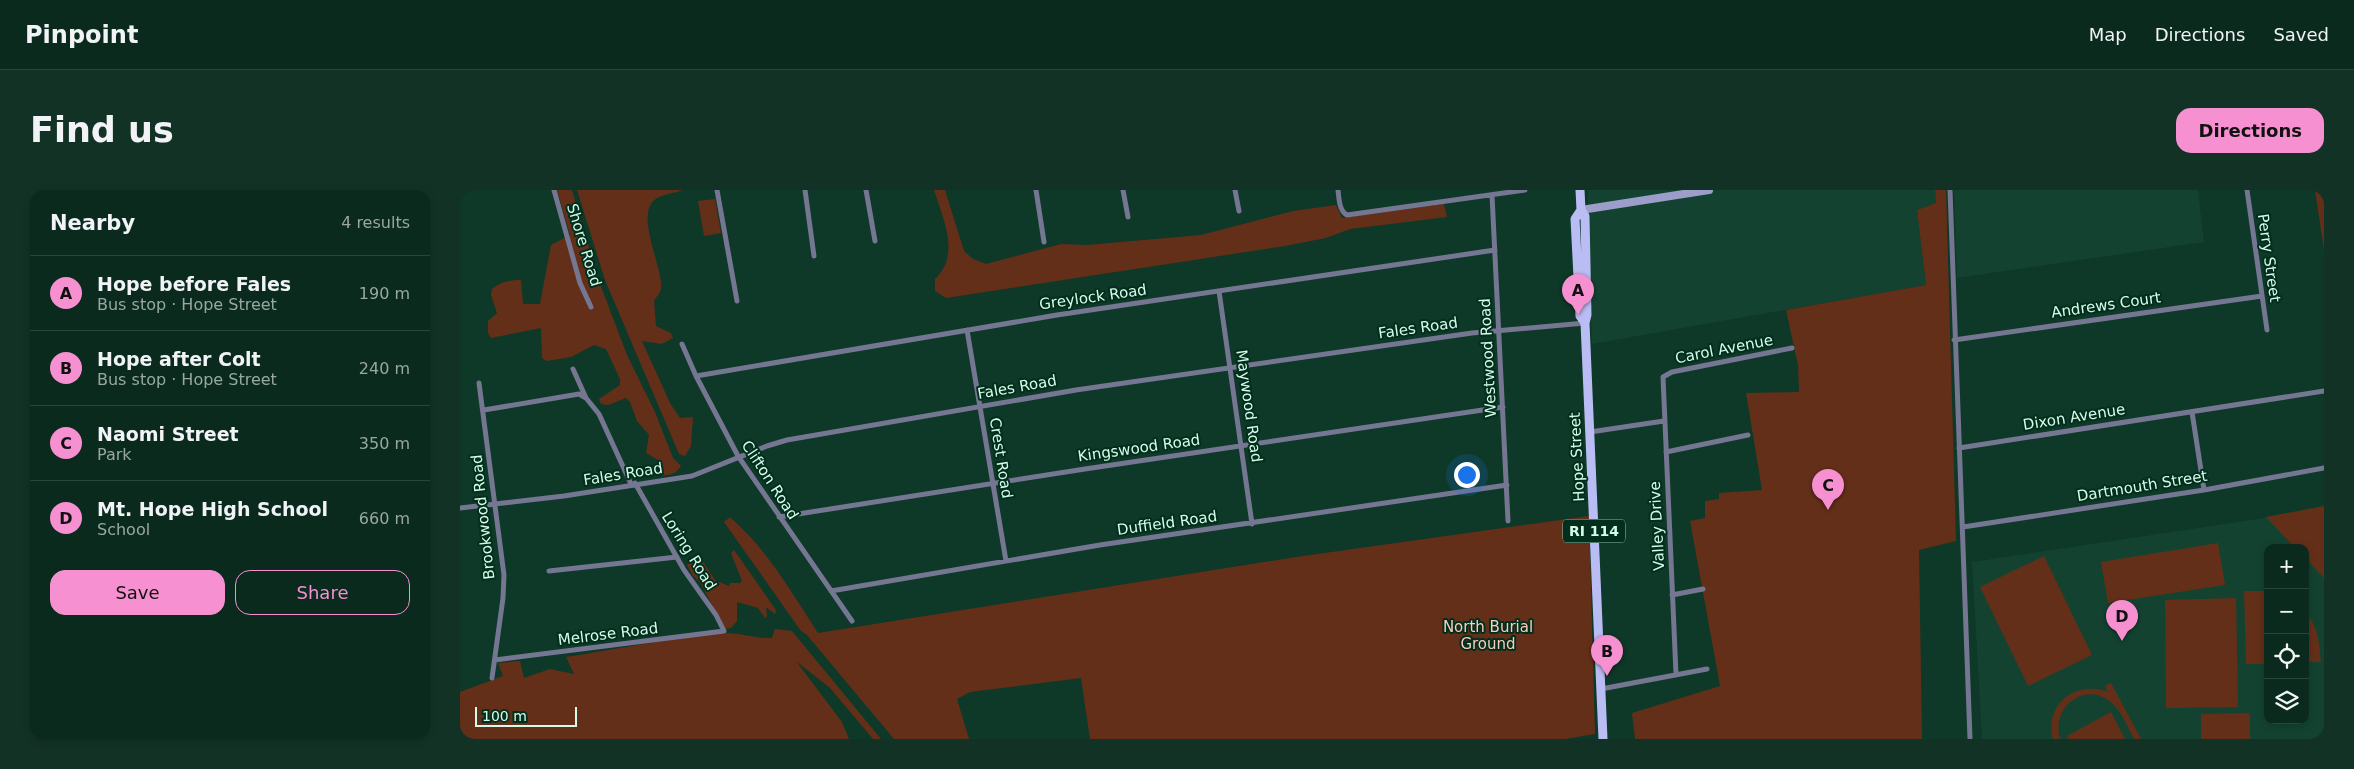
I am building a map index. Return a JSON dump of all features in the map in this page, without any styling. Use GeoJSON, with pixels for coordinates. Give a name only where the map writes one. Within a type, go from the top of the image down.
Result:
{"type":"FeatureCollection","features":[{"type":"Feature","properties":{"kind":"main road","name":"Hope Street"},"geometry":{"type":"LineString","coordinates":[[1580,190],[1581,210],[1575,219],[1580,316],[1584,323],[1590,432],[1603,739]]}},
{"type":"Feature","properties":{"kind":"main road"},"geometry":{"type":"LineString","coordinates":[[1581,210],[1709,190]]}},
{"type":"Feature","properties":{"kind":"street","name":"Shore Road"},"geometry":{"type":"LineString","coordinates":[[554,190],[580,283],[591,307]]}},
{"type":"Feature","properties":{"kind":"street"},"geometry":{"type":"LineString","coordinates":[[717,190],[737,301]]}},
{"type":"Feature","properties":{"kind":"street"},"geometry":{"type":"LineString","coordinates":[[805,190],[814,256]]}},
{"type":"Feature","properties":{"kind":"street"},"geometry":{"type":"LineString","coordinates":[[866,190],[875,241]]}},
{"type":"Feature","properties":{"kind":"street"},"geometry":{"type":"LineString","coordinates":[[1036,190],[1044,242]]}},
{"type":"Feature","properties":{"kind":"street"},"geometry":{"type":"LineString","coordinates":[[1123,190],[1128,217]]}},
{"type":"Feature","properties":{"kind":"street"},"geometry":{"type":"LineString","coordinates":[[1235,190],[1239,211]]}},
{"type":"Feature","properties":{"kind":"street"},"geometry":{"type":"LineString","coordinates":[[1338,190],[1343,212],[1347,215],[1525,190]]}},
{"type":"Feature","properties":{"kind":"street"},"geometry":{"type":"LineString","coordinates":[[1950,190],[1970,739]]}},
{"type":"Feature","properties":{"kind":"street","name":"Perry Street"},"geometry":{"type":"LineString","coordinates":[[2247,190],[2267,330]]}},
{"type":"Feature","properties":{"kind":"street","name":"Westwood Road"},"geometry":{"type":"LineString","coordinates":[[1492,195],[1504,408],[1508,521]]}},
{"type":"Feature","properties":{"kind":"street","name":"Greylock Road"},"geometry":{"type":"LineString","coordinates":[[696,376],[967,330],[1495,250]]}},
{"type":"Feature","properties":{"kind":"street","name":"Maywood Road"},"geometry":{"type":"LineString","coordinates":[[1220,291],[1252,524]]}},
{"type":"Feature","properties":{"kind":"street","name":"Andrews Court"},"geometry":{"type":"LineString","coordinates":[[1954,340],[2262,296]]}},
{"type":"Feature","properties":{"kind":"street","name":"Fales Road"},"geometry":{"type":"LineString","coordinates":[[460,508],[564,496],[692,476],[711,470],[738,456],[798,437],[1076,390],[1499,330],[1584,323]]}},
{"type":"Feature","properties":{"kind":"street","name":"Crest Road"},"geometry":{"type":"LineString","coordinates":[[967,330],[1006,561]]}},
{"type":"Feature","properties":{"kind":"street","name":"Clifton Road"},"geometry":{"type":"LineString","coordinates":[[682,344],[696,376],[738,456],[778,518],[852,621]]}},
{"type":"Feature","properties":{"kind":"street","name":"Carol Avenue"},"geometry":{"type":"LineString","coordinates":[[1663,377],[1672,372],[1792,348]]}},
{"type":"Feature","properties":{"kind":"street","name":"Loring Road"},"geometry":{"type":"LineString","coordinates":[[573,368],[586,398],[599,414],[633,484],[724,631]]}},
{"type":"Feature","properties":{"kind":"street","name":"Valley Drive"},"geometry":{"type":"LineString","coordinates":[[1663,377],[1676,674]]}},
{"type":"Feature","properties":{"kind":"street","name":"Brookwood Road"},"geometry":{"type":"LineString","coordinates":[[479,383],[504,575],[503,598],[492,678]]}},
{"type":"Feature","properties":{"kind":"street","name":"Dixon Avenue"},"geometry":{"type":"LineString","coordinates":[[1960,448],[2324,391]]}},
{"type":"Feature","properties":{"kind":"street"},"geometry":{"type":"LineString","coordinates":[[484,410],[578,394],[586,398]]}},
{"type":"Feature","properties":{"kind":"street","name":"Kingswood Road"},"geometry":{"type":"LineString","coordinates":[[778,518],[1242,446],[1504,408]]}},
{"type":"Feature","properties":{"kind":"street"},"geometry":{"type":"LineString","coordinates":[[2192,412],[2204,490]]}},
{"type":"Feature","properties":{"kind":"street"},"geometry":{"type":"LineString","coordinates":[[1590,432],[1664,421]]}},
{"type":"Feature","properties":{"kind":"street"},"geometry":{"type":"LineString","coordinates":[[1666,452],[1748,436]]}},
{"type":"Feature","properties":{"kind":"street","name":"Dartmouth Street"},"geometry":{"type":"LineString","coordinates":[[1963,527],[2204,490],[2324,468]]}},
{"type":"Feature","properties":{"kind":"street","name":"Duffield Road"},"geometry":{"type":"LineString","coordinates":[[831,591],[1100,545],[1507,485]]}},
{"type":"Feature","properties":{"kind":"street"},"geometry":{"type":"LineString","coordinates":[[549,571],[677,557]]}},
{"type":"Feature","properties":{"kind":"street"},"geometry":{"type":"LineString","coordinates":[[1672,595],[1703,589]]}},
{"type":"Feature","properties":{"kind":"street","name":"Melrose Road"},"geometry":{"type":"LineString","coordinates":[[494,660],[724,631]]}},
{"type":"Feature","properties":{"kind":"street"},"geometry":{"type":"LineString","coordinates":[[1600,689],[1707,669]]}},
{"type":"Feature","properties":{"kind":"shaded area"},"geometry":{"type":"Polygon","coordinates":[[[1588,190],[1935,190],[1936,203],[1917,210],[1926,285],[1592,344],[1588,190]]]}},
{"type":"Feature","properties":{"kind":"shaded area"},"geometry":{"type":"Polygon","coordinates":[[[1954,190],[2198,190],[2204,242],[1957,278],[1954,190]]]}},
{"type":"Feature","properties":{"kind":"shaded area"},"geometry":{"type":"Polygon","coordinates":[[[2324,509],[2324,739],[1982,739],[1972,562],[2324,509]]]}},
{"type":"Feature","properties":{"kind":"green space"},"geometry":{"type":"Polygon","coordinates":[[[557,190],[572,190],[600,284],[627,355],[655,412],[673,458],[681,466],[672,474],[660,475],[655,471],[661,468],[662,462],[646,453],[649,435],[637,421],[630,402],[626,398],[608,405],[601,404],[599,399],[620,385],[620,379],[606,349],[594,345],[571,357],[547,361],[542,358],[541,328],[491,338],[488,333],[488,321],[497,313],[491,295],[492,289],[499,285],[509,281],[521,280],[523,304],[540,304],[551,245],[570,235],[557,190]]]}},
{"type":"Feature","properties":{"kind":"green space"},"geometry":{"type":"Polygon","coordinates":[[[577,190],[683,190],[657,198],[650,205],[648,215],[648,227],[658,267],[661,290],[654,301],[656,326],[671,333],[673,338],[662,344],[642,341],[670,403],[680,418],[693,417],[691,446],[685,456],[679,454],[605,280],[577,190]]]}},
{"type":"Feature","properties":{"kind":"green space"},"geometry":{"type":"Polygon","coordinates":[[[934,190],[945,190],[964,251],[973,259],[986,264],[1061,244],[1087,245],[1201,235],[1293,211],[1336,205],[1342,218],[1444,204],[1447,217],[1350,229],[1326,238],[1285,246],[946,298],[935,291],[935,279],[943,269],[947,259],[948,236],[934,190]]]}},
{"type":"Feature","properties":{"kind":"green space"},"geometry":{"type":"Polygon","coordinates":[[[1935,190],[1946,190],[1956,541],[1919,550],[1922,739],[1635,739],[1632,713],[1720,686],[1690,521],[1705,518],[1705,501],[1719,499],[1719,493],[1762,490],[1746,393],[1799,392],[1798,365],[1786,310],[1926,285],[1917,210],[1936,203],[1935,190]]]}},
{"type":"Feature","properties":{"kind":"green space"},"geometry":{"type":"Polygon","coordinates":[[[2315,190],[2324,190],[2324,250],[2315,190]]]}},
{"type":"Feature","properties":{"kind":"green space"},"geometry":{"type":"Polygon","coordinates":[[[715,199],[721,233],[704,236],[698,201],[715,199]]]}},
{"type":"Feature","properties":{"kind":"green space"},"geometry":{"type":"Polygon","coordinates":[[[2324,506],[2324,578],[2309,562],[2309,544],[2291,544],[2266,517],[2324,506]]]}},
{"type":"Feature","properties":{"kind":"green space","name":"North Burial Ground"},"geometry":{"type":"Polygon","coordinates":[[[1589,516],[1595,734],[1565,739],[1090,739],[1081,678],[970,692],[957,699],[969,739],[894,739],[807,635],[801,631],[724,522],[730,517],[756,543],[778,572],[818,633],[1296,557],[1589,516]]]}},
{"type":"Feature","properties":{"kind":"green space"},"geometry":{"type":"Polygon","coordinates":[[[2218,543],[2225,585],[2108,603],[2101,562],[2218,543]]]}},
{"type":"Feature","properties":{"kind":"green space"},"geometry":{"type":"Polygon","coordinates":[[[734,550],[776,610],[775,614],[766,607],[767,616],[765,618],[758,608],[737,602],[737,621],[731,628],[725,629],[700,582],[693,576],[687,565],[693,557],[702,560],[715,580],[729,586],[730,583],[740,583],[742,581],[731,553],[734,550]]]}},
{"type":"Feature","properties":{"kind":"green space"},"geometry":{"type":"Polygon","coordinates":[[[2044,556],[2092,655],[2028,686],[1980,587],[2044,556]]]}},
{"type":"Feature","properties":{"kind":"green space"},"geometry":{"type":"Polygon","coordinates":[[[2244,591],[2264,591],[2264,664],[2246,664],[2244,591]]]}},
{"type":"Feature","properties":{"kind":"green space"},"geometry":{"type":"Polygon","coordinates":[[[2236,598],[2238,707],[2166,708],[2165,600],[2236,598]]]}},
{"type":"Feature","properties":{"kind":"green space"},"geometry":{"type":"Polygon","coordinates":[[[2309,617],[2316,629],[2321,662],[2309,662],[2309,617]]]}},
{"type":"Feature","properties":{"kind":"green space"},"geometry":{"type":"Polygon","coordinates":[[[775,629],[792,631],[881,739],[873,739],[830,688],[796,661],[842,722],[849,739],[460,739],[460,692],[503,676],[498,663],[520,661],[524,678],[550,669],[574,674],[566,657],[723,633],[772,638],[775,629]]]}},
{"type":"Feature","properties":{"kind":"green space"},"geometry":{"type":"Polygon","coordinates":[[[2111,683],[2141,739],[2134,739],[2113,704],[2098,695],[2088,694],[2070,702],[2064,709],[2058,728],[2060,739],[2053,739],[2051,726],[2053,715],[2065,698],[2074,692],[2085,689],[2108,692],[2105,686],[2111,683]]]}},
{"type":"Feature","properties":{"kind":"green space"},"geometry":{"type":"Polygon","coordinates":[[[2111,712],[2125,739],[2068,739],[2067,736],[2111,712]]]}},
{"type":"Feature","properties":{"kind":"green space"},"geometry":{"type":"Polygon","coordinates":[[[2250,713],[2250,739],[2201,739],[2201,714],[2250,713]]]}},
{"type":"Feature","properties":{"kind":"place","name":"Hope before Fales"},"geometry":{"type":"Point","coordinates":[1578,315]}},
{"type":"Feature","properties":{"kind":"place","name":"Naomi Street"},"geometry":{"type":"Point","coordinates":[1828,510]}},
{"type":"Feature","properties":{"kind":"place","name":"Mt. Hope High School"},"geometry":{"type":"Point","coordinates":[2122,641]}},
{"type":"Feature","properties":{"kind":"place","name":"Hope after Colt"},"geometry":{"type":"Point","coordinates":[1607,676]}}]}
